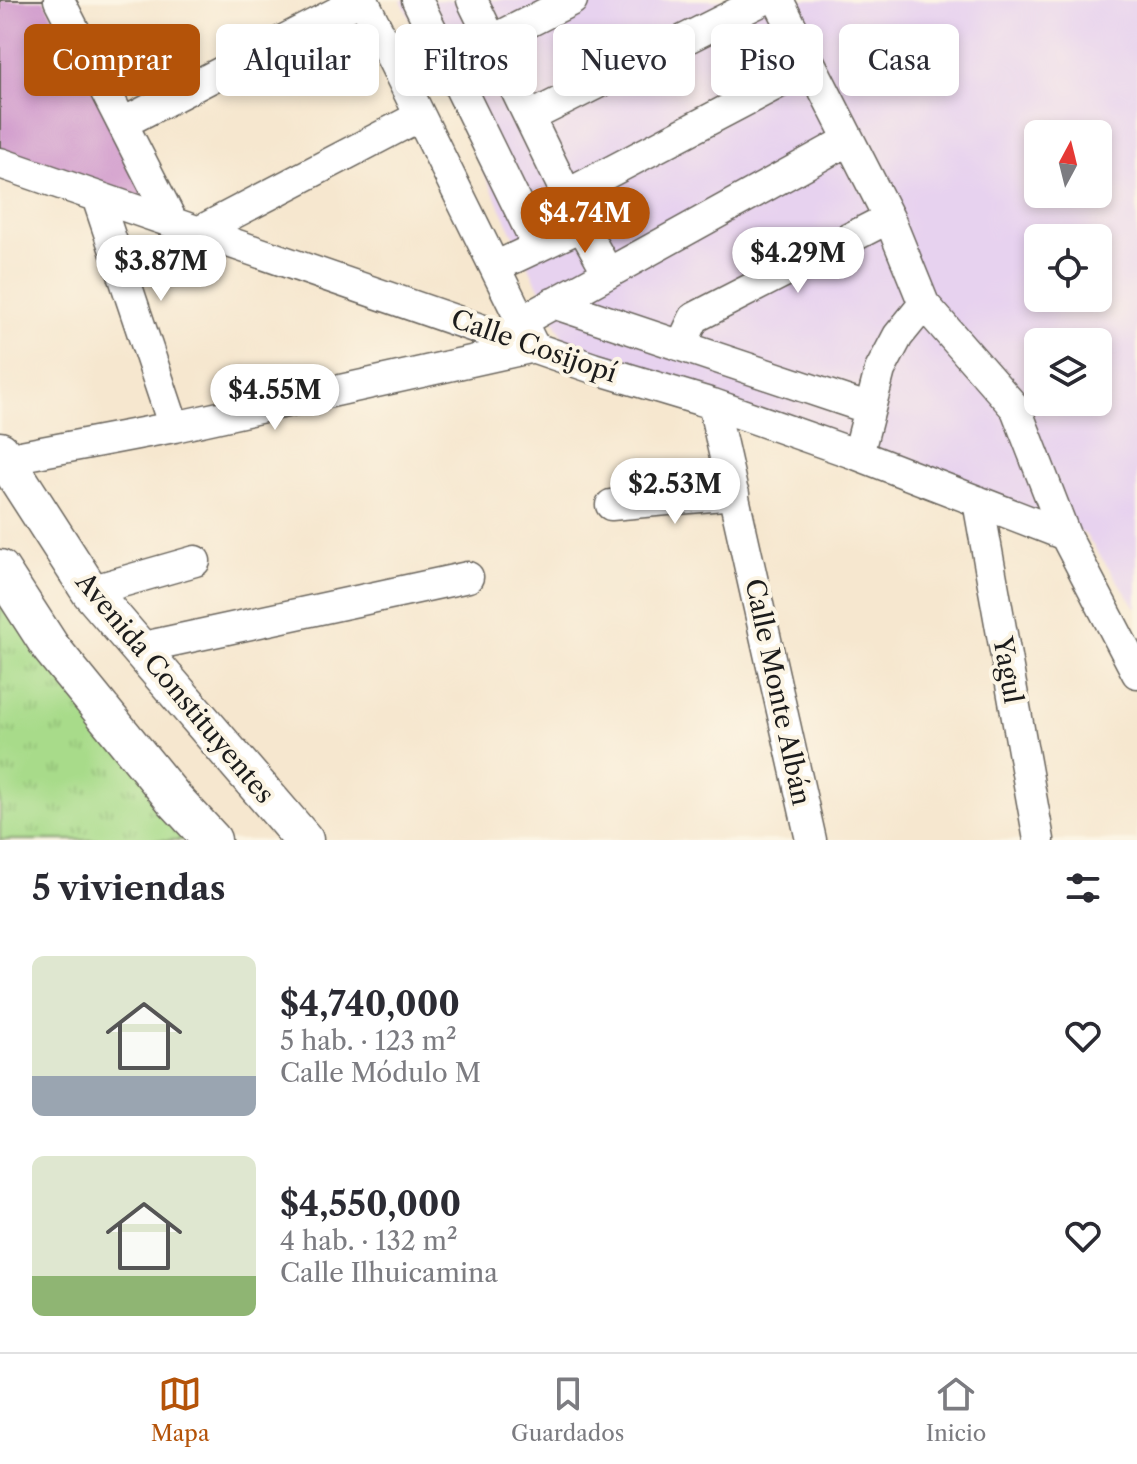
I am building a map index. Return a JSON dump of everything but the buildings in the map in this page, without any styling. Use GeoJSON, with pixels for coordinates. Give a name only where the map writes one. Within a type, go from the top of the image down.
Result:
{"type":"FeatureCollection","features":[{"type":"Feature","properties":{"kind":"main road","name":"Avenida Constituyentes"},"geometry":{"type":"LineString","coordinates":[[2,455],[90,591],[304,840]]}},
{"type":"Feature","properties":{"kind":"main road"},"geometry":{"type":"LineString","coordinates":[[0,569],[51,648],[174,799],[212,840]]}},
{"type":"Feature","properties":{"kind":"street"},"geometry":{"type":"LineString","coordinates":[[59,0],[123,123],[185,227],[420,116]]}},
{"type":"Feature","properties":{"kind":"street"},"geometry":{"type":"LineString","coordinates":[[123,123],[362,0],[527,334]]}},
{"type":"Feature","properties":{"kind":"street"},"geometry":{"type":"LineString","coordinates":[[417,0],[538,247]]}},
{"type":"Feature","properties":{"kind":"street"},"geometry":{"type":"LineString","coordinates":[[472,0],[485,24]]}},
{"type":"Feature","properties":{"kind":"street"},"geometry":{"type":"LineString","coordinates":[[525,24],[572,0]]}},
{"type":"Feature","properties":{"kind":"street"},"geometry":{"type":"LineString","coordinates":[[530,117],[763,0]]}},
{"type":"Feature","properties":{"kind":"street"},"geometry":{"type":"LineString","coordinates":[[778,0],[790,24]]}},
{"type":"Feature","properties":{"kind":"street"},"geometry":{"type":"LineString","coordinates":[[823,89],[889,218],[924,304],[1016,409],[1065,535],[1137,673]]}},
{"type":"Feature","properties":{"kind":"street"},"geometry":{"type":"LineString","coordinates":[[520,96],[566,195],[608,273]]}},
{"type":"Feature","properties":{"kind":"street"},"geometry":{"type":"LineString","coordinates":[[566,195],[754,96]]}},
{"type":"Feature","properties":{"kind":"street"},"geometry":{"type":"LineString","coordinates":[[2,455],[174,427],[527,334],[553,303],[849,140]]}},
{"type":"Feature","properties":{"kind":"street","name":"Calle Cosijopí"},"geometry":{"type":"LineString","coordinates":[[0,163],[185,227],[527,334],[593,368],[713,404],[858,455],[1065,535]]}},
{"type":"Feature","properties":{"kind":"street"},"geometry":{"type":"LineString","coordinates":[[97,197],[174,427]]}},
{"type":"Feature","properties":{"kind":"street"},"geometry":{"type":"LineString","coordinates":[[681,346],[694,318],[889,218]]}},
{"type":"Feature","properties":{"kind":"street"},"geometry":{"type":"LineString","coordinates":[[495,267],[582,226]]}},
{"type":"Feature","properties":{"kind":"street"},"geometry":{"type":"LineString","coordinates":[[553,303],[870,409]]}},
{"type":"Feature","properties":{"kind":"street"},"geometry":{"type":"LineString","coordinates":[[858,455],[880,370],[898,336],[924,304]]}},
{"type":"Feature","properties":{"kind":"street","name":"Calle Monte Albán"},"geometry":{"type":"LineString","coordinates":[[713,404],[811,840]]}},
{"type":"Feature","properties":{"kind":"street"},"geometry":{"type":"LineString","coordinates":[[611,505],[734,494]]}},
{"type":"Feature","properties":{"kind":"street","name":"Yagul"},"geometry":{"type":"LineString","coordinates":[[978,501],[1039,840]]}},
{"type":"Feature","properties":{"kind":"street"},"geometry":{"type":"LineString","coordinates":[[90,591],[195,561]]}},
{"type":"Feature","properties":{"kind":"street"},"geometry":{"type":"LineString","coordinates":[[139,648],[468,577]]}},
{"type":"Feature","properties":{"kind":"shaded area"},"geometry":{"type":"Polygon","coordinates":[[[401,0],[1137,0],[1137,609],[1085,534],[564,340],[447,96],[537,96],[537,24],[413,24],[401,0]]]}},
{"type":"Feature","properties":{"kind":"green space"},"geometry":{"type":"Polygon","coordinates":[[[0,559],[217,840],[0,840],[0,559]]]}}]}
